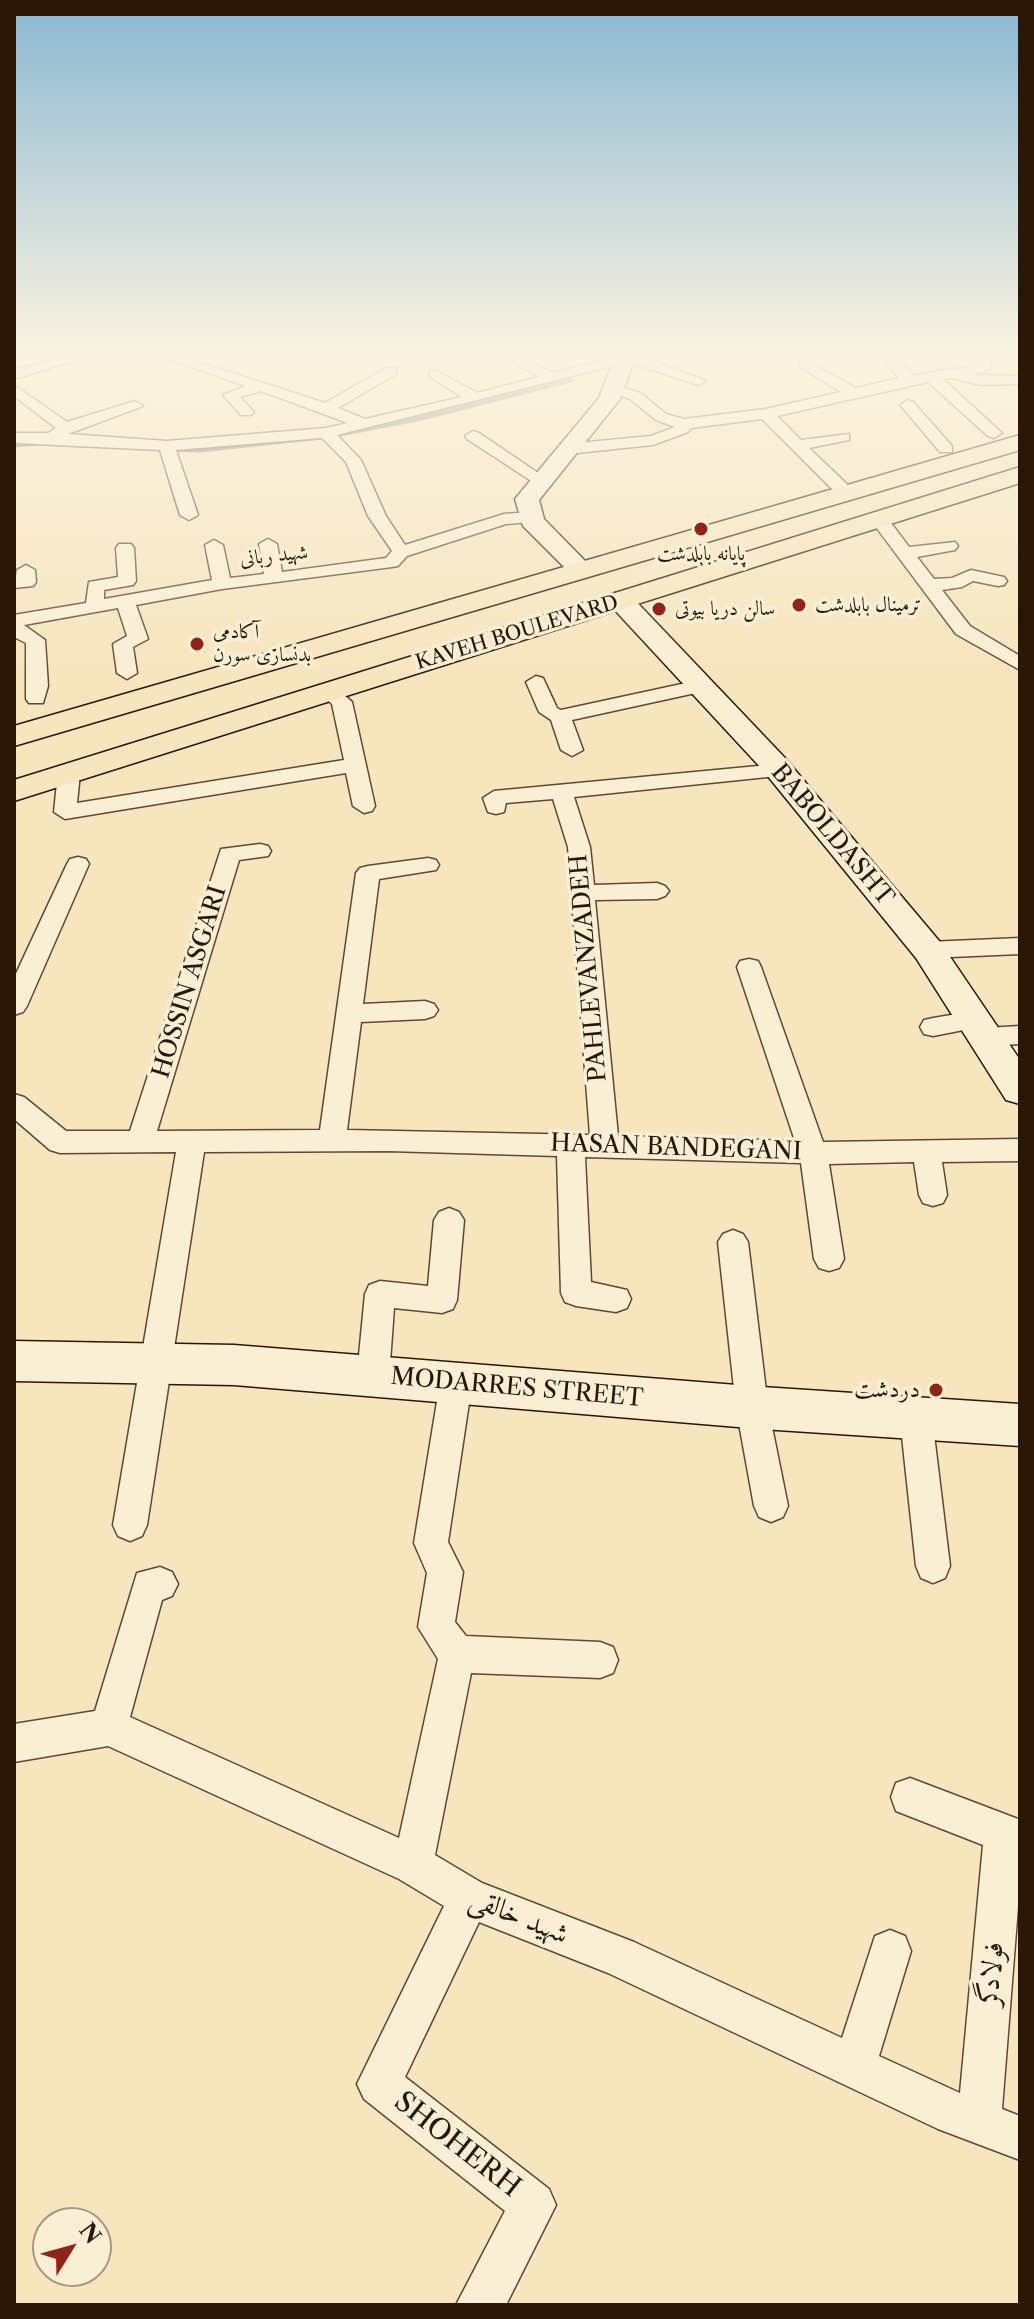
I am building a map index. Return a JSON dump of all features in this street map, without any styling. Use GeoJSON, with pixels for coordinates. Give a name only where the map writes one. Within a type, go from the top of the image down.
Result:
{"type":"FeatureCollection","features":[{"type":"Feature","properties":{"kind":"main road","name":"KAVEH BOULEVARD"},"geometry":{"type":"LineString","coordinates":[[14,736],[846,493],[933,463]]}},
{"type":"Feature","properties":{"kind":"main road","name":"KAVEH BOULEVARD"},"geometry":{"type":"LineString","coordinates":[[14,791],[1020,475]]}},
{"type":"Feature","properties":{"kind":"main road"},"geometry":{"type":"LineString","coordinates":[[396,624],[387,637],[392,648],[405,657],[428,660]]}},
{"type":"Feature","properties":{"kind":"main road"},"geometry":{"type":"LineString","coordinates":[[318,647],[350,657],[357,667],[357,675],[338,689]]}},
{"type":"Feature","properties":{"kind":"street"},"geometry":{"type":"LineString","coordinates":[[173,463],[189,515]]}},
{"type":"Feature","properties":{"kind":"street"},"geometry":{"type":"LineString","coordinates":[[354,463],[377,516],[401,552]]}},
{"type":"Feature","properties":{"kind":"street"},"geometry":{"type":"LineString","coordinates":[[515,463],[542,481]]}},
{"type":"Feature","properties":{"kind":"street"},"geometry":{"type":"LineString","coordinates":[[556,463],[527,499],[531,517],[581,570]]}},
{"type":"Feature","properties":{"kind":"street"},"geometry":{"type":"LineString","coordinates":[[816,463],[846,493]]}},
{"type":"Feature","properties":{"kind":"street","name":"شهید ربانی"},"geometry":{"type":"LineString","coordinates":[[14,622],[222,584],[392,562],[401,552],[504,519],[531,517]]}},
{"type":"Feature","properties":{"kind":"street"},"geometry":{"type":"LineString","coordinates":[[879,519],[963,630],[1018,660]]}},
{"type":"Feature","properties":{"kind":"street"},"geometry":{"type":"LineString","coordinates":[[268,544],[274,578]]}},
{"type":"Feature","properties":{"kind":"street"},"geometry":{"type":"LineString","coordinates":[[214,545],[222,584]]}},
{"type":"Feature","properties":{"kind":"street"},"geometry":{"type":"LineString","coordinates":[[906,553],[949,546]]}},
{"type":"Feature","properties":{"kind":"street"},"geometry":{"type":"LineString","coordinates":[[95,605],[95,586],[127,581],[125,548]]}},
{"type":"Feature","properties":{"kind":"street"},"geometry":{"type":"LineString","coordinates":[[931,585],[956,583],[971,575],[998,581]]}},
{"type":"Feature","properties":{"kind":"street","name":"BABOLDASHT"},"geometry":{"type":"LineString","coordinates":[[620,600],[779,770],[928,950],[1020,1090]]}},
{"type":"Feature","properties":{"kind":"street"},"geometry":{"type":"LineString","coordinates":[[125,601],[138,639],[123,644],[127,673]]}},
{"type":"Feature","properties":{"kind":"street"},"geometry":{"type":"LineString","coordinates":[[14,622],[16,631],[35,640],[37,693],[14,690]]}},
{"type":"Feature","properties":{"kind":"street"},"geometry":{"type":"LineString","coordinates":[[536,682],[549,712],[560,716],[700,686]]}},
{"type":"Feature","properties":{"kind":"street"},"geometry":{"type":"LineString","coordinates":[[338,689],[364,806]]}},
{"type":"Feature","properties":{"kind":"street"},"geometry":{"type":"LineString","coordinates":[[560,716],[572,750]]}},
{"type":"Feature","properties":{"kind":"street"},"geometry":{"type":"LineString","coordinates":[[326,737],[349,734]]}},
{"type":"Feature","properties":{"kind":"street"},"geometry":{"type":"LineString","coordinates":[[69,773],[65,812],[355,765]]}},
{"type":"Feature","properties":{"kind":"street"},"geometry":{"type":"LineString","coordinates":[[496,807],[494,798],[779,770]]}},
{"type":"Feature","properties":{"kind":"street","name":"PAHLEVANZADEH"},"geometry":{"type":"LineString","coordinates":[[562,792],[579,847],[605,1146]]}},
{"type":"Feature","properties":{"kind":"street","name":"HOSSIN ASGARI"},"geometry":{"type":"LineString","coordinates":[[141,1139],[229,854],[260,851]]}},
{"type":"Feature","properties":{"kind":"street"},"geometry":{"type":"LineString","coordinates":[[14,1006],[78,864]]}},
{"type":"Feature","properties":{"kind":"street"},"geometry":{"type":"LineString","coordinates":[[332,1140],[368,873],[428,865]]}},
{"type":"Feature","properties":{"kind":"street"},"geometry":{"type":"LineString","coordinates":[[583,893],[657,891]]}},
{"type":"Feature","properties":{"kind":"street"},"geometry":{"type":"LineString","coordinates":[[928,950],[1020,946]]}},
{"type":"Feature","properties":{"kind":"street"},"geometry":{"type":"LineString","coordinates":[[749,967],[813,1152],[829,1259]]}},
{"type":"Feature","properties":{"kind":"street"},"geometry":{"type":"LineString","coordinates":[[350,1014],[425,1010]]}},
{"type":"Feature","properties":{"kind":"street"},"geometry":{"type":"LineString","coordinates":[[933,1027],[980,1028],[1020,1035]]}},
{"type":"Feature","properties":{"kind":"street","name":"HASAN BANDEGANI"},"geometry":{"type":"LineString","coordinates":[[14,1104],[60,1142],[141,1139],[192,1142],[332,1140],[813,1152],[1020,1150]]}},
{"type":"Feature","properties":{"kind":"street"},"geometry":{"type":"LineString","coordinates":[[130,1525],[192,1142]]}},
{"type":"Feature","properties":{"kind":"street"},"geometry":{"type":"LineString","coordinates":[[571,1145],[576,1293],[616,1299]]}},
{"type":"Feature","properties":{"kind":"street"},"geometry":{"type":"LineString","coordinates":[[926,1152],[933,1195]]}},
{"type":"Feature","properties":{"kind":"street"},"geometry":{"type":"LineString","coordinates":[[373,1376],[380,1294],[442,1300],[449,1220]]}},
{"type":"Feature","properties":{"kind":"street"},"geometry":{"type":"LineString","coordinates":[[733,1242],[752,1407],[771,1506]]}},
{"type":"Feature","properties":{"kind":"street","name":"MODARRES STREET"},"geometry":{"type":"LineString","coordinates":[[14,1361],[234,1365],[752,1407],[1020,1425]]}},
{"type":"Feature","properties":{"kind":"street"},"geometry":{"type":"LineString","coordinates":[[413,1865],[457,1654],[436,1627],[445,1572],[431,1543],[456,1383]]}},
{"type":"Feature","properties":{"kind":"street"},"geometry":{"type":"LineString","coordinates":[[916,1418],[933,1566]]}},
{"type":"Feature","properties":{"kind":"street"},"geometry":{"type":"LineString","coordinates":[[14,1743],[109,1727],[149,1585],[160,1584]]}},
{"type":"Feature","properties":{"kind":"street"},"geometry":{"type":"LineString","coordinates":[[457,1654],[600,1660]]}},
{"type":"Feature","properties":{"kind":"street","name":"شهید خالقی"},"geometry":{"type":"LineString","coordinates":[[109,1727],[413,1865],[469,1898],[619,1957],[954,2113],[1020,2138]]}},
{"type":"Feature","properties":{"kind":"street","name":"فولادگر"},"geometry":{"type":"LineString","coordinates":[[910,1797],[1004,1833],[979,2121]]}},
{"type":"Feature","properties":{"kind":"street","name":"SHOHERH"},"geometry":{"type":"LineString","coordinates":[[469,1898],[379,2084],[533,2205],[480,2305]]}},
{"type":"Feature","properties":{"kind":"street"},"geometry":{"type":"LineString","coordinates":[[855,2065],[890,1951]]}},
{"type":"Feature","properties":{"kind":"place","name":"پایانه بابلدشت"},"geometry":{"type":"Point","coordinates":[701,529]}},
{"type":"Feature","properties":{"kind":"place","name":"ترمینال بابلدشت"},"geometry":{"type":"Point","coordinates":[799,605]}},
{"type":"Feature","properties":{"kind":"place","name":"سالن دریا بیوتی"},"geometry":{"type":"Point","coordinates":[659,609]}},
{"type":"Feature","properties":{"kind":"place","name":"آکادمی بدنسازی سورن"},"geometry":{"type":"Point","coordinates":[197,644]}},
{"type":"Feature","properties":{"kind":"place","name":"دردشت"},"geometry":{"type":"Point","coordinates":[936,1390]}}]}
